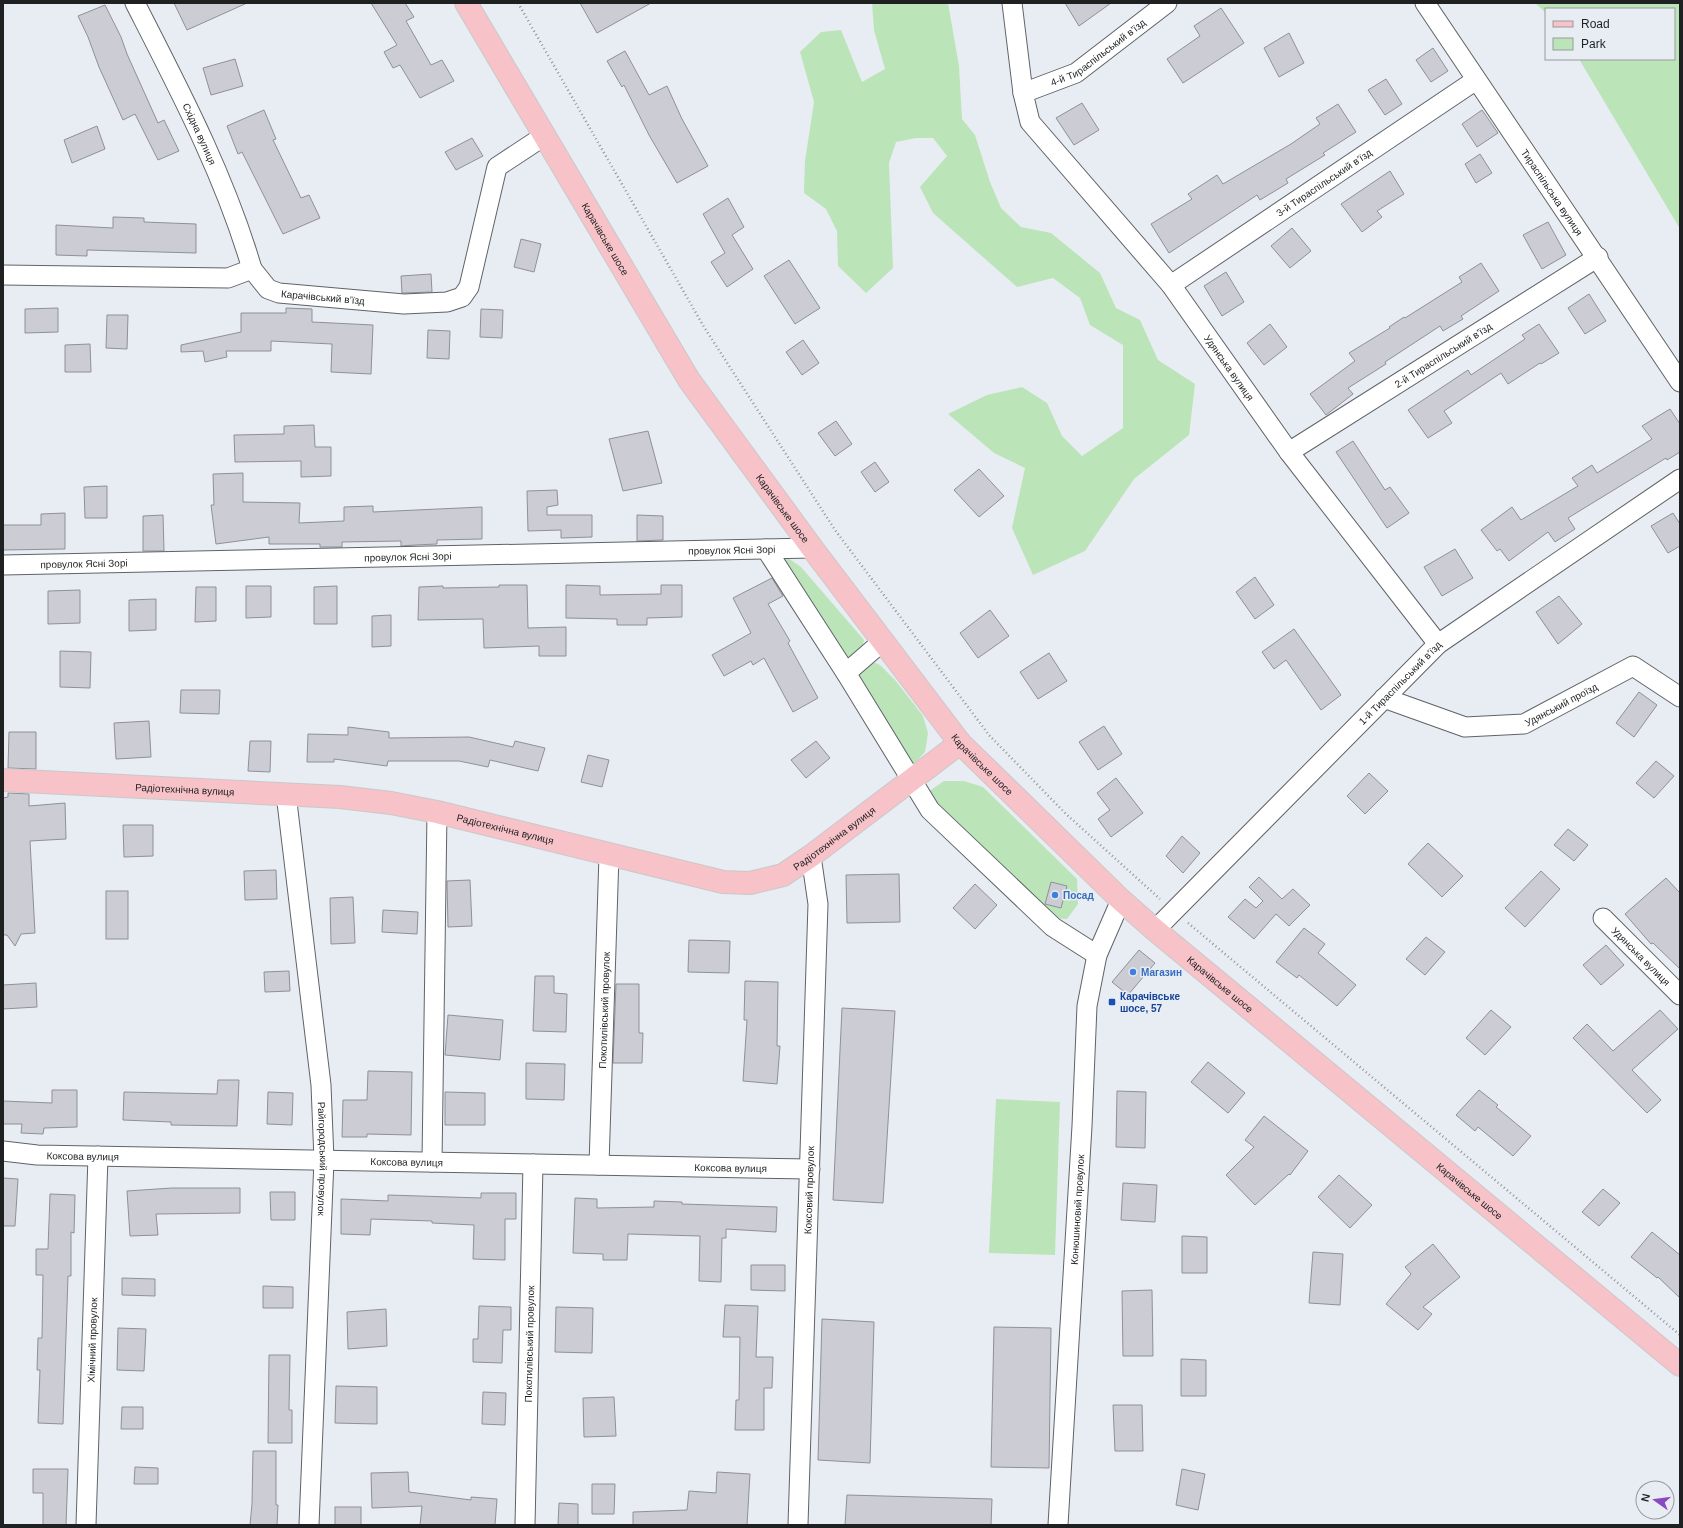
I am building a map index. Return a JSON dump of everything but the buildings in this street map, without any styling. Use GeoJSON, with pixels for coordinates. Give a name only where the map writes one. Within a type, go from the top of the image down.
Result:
{"type":"FeatureCollection","features":[{"type":"Feature","properties":{"kind":"main road","name":"Карачівське шосе"},"geometry":{"type":"LineString","coordinates":[[466,3],[689,380],[812,548],[960,743],[1121,900],[1155,930],[1677,1358]]}},
{"type":"Feature","properties":{"kind":"main road","name":"Радіотехнічна вулиця"},"geometry":{"type":"LineString","coordinates":[[3,780],[340,797],[391,803],[437,812],[723,882],[750,883],[783,875],[811,856],[960,743]]}},
{"type":"Feature","properties":{"kind":"street","name":"Східна вулиця"},"geometry":{"type":"LineString","coordinates":[[135,3],[196,124],[242,235],[252,269]]}},
{"type":"Feature","properties":{"kind":"street"},"geometry":{"type":"LineString","coordinates":[[1012,3],[1023,93]]}},
{"type":"Feature","properties":{"kind":"street","name":"4-й Тираспільський в’їзд"},"geometry":{"type":"LineString","coordinates":[[1023,93],[1076,73],[1167,3]]}},
{"type":"Feature","properties":{"kind":"street","name":"Тираспільська вулиця"},"geometry":{"type":"LineString","coordinates":[[1425,3],[1680,382]]}},
{"type":"Feature","properties":{"kind":"street","name":"3-й Тираспільський в’їзд"},"geometry":{"type":"LineString","coordinates":[[1171,285],[1476,80]]}},
{"type":"Feature","properties":{"kind":"street","name":"Удянська вулиця"},"geometry":{"type":"LineString","coordinates":[[1023,93],[1030,122],[1171,285],[1289,452],[1438,644]]}},
{"type":"Feature","properties":{"kind":"street","name":"Карачівський в’їзд"},"geometry":{"type":"LineString","coordinates":[[252,269],[268,289],[279,293],[404,304],[447,302],[462,297],[470,287],[497,167],[544,136]]}},
{"type":"Feature","properties":{"kind":"street","name":"2-й Тираспільський в’їзд"},"geometry":{"type":"LineString","coordinates":[[1289,452],[1598,258]]}},
{"type":"Feature","properties":{"kind":"street"},"geometry":{"type":"LineString","coordinates":[[3,275],[228,278],[252,269]]}},
{"type":"Feature","properties":{"kind":"street","name":"1-й Тираспільський в’їзд"},"geometry":{"type":"LineString","coordinates":[[1155,930],[1438,644],[1680,479]]}},
{"type":"Feature","properties":{"kind":"street","name":"провулок Ясні Зорі"},"geometry":{"type":"LineString","coordinates":[[3,564],[812,548]]}},
{"type":"Feature","properties":{"kind":"street"},"geometry":{"type":"LineString","coordinates":[[766,549],[846,673],[930,810],[1048,922],[1097,955]]}},
{"type":"Feature","properties":{"kind":"street"},"geometry":{"type":"LineString","coordinates":[[846,673],[883,641]]}},
{"type":"Feature","properties":{"kind":"street","name":"Удянський проїзд"},"geometry":{"type":"LineString","coordinates":[[1384,698],[1465,727],[1524,724],[1633,666],[1680,697]]}},
{"type":"Feature","properties":{"kind":"street","name":"Райгородський провулок"},"geometry":{"type":"LineString","coordinates":[[286,794],[321,1085],[324,1160],[309,1525]]}},
{"type":"Feature","properties":{"kind":"street"},"geometry":{"type":"LineString","coordinates":[[432,1162],[437,812]]}},
{"type":"Feature","properties":{"kind":"street","name":"Покотилівський провулок"},"geometry":{"type":"LineString","coordinates":[[599,1165],[608,855]]}},
{"type":"Feature","properties":{"kind":"street","name":"Коксовий провулок"},"geometry":{"type":"LineString","coordinates":[[798,1525],[818,904],[811,856]]}},
{"type":"Feature","properties":{"kind":"street","name":"Конюшиновий провулок"},"geometry":{"type":"LineString","coordinates":[[1058,1525],[1082,1126],[1087,1006],[1097,955],[1121,900]]}},
{"type":"Feature","properties":{"kind":"street","name":"Удянська вулиця"},"geometry":{"type":"LineString","coordinates":[[1603,918],[1680,995]]}},
{"type":"Feature","properties":{"kind":"street","name":"Коксова вулиця"},"geometry":{"type":"LineString","coordinates":[[3,1151],[37,1155],[810,1169]]}},
{"type":"Feature","properties":{"kind":"street","name":"Хімічний провулок"},"geometry":{"type":"LineString","coordinates":[[86,1525],[98,1156]]}},
{"type":"Feature","properties":{"kind":"street","name":"Покотилівський провулок"},"geometry":{"type":"LineString","coordinates":[[525,1525],[533,1164]]}},
{"type":"Feature","properties":{"kind":"path"},"geometry":{"type":"LineString","coordinates":[[518,3],[704,327],[835,530],[989,735],[1066,814],[1174,911],[1680,1335]]}},
{"type":"Feature","properties":{"kind":"green space"},"geometry":{"type":"Polygon","coordinates":[[[872,3],[948,3],[959,66],[962,119],[975,135],[990,182],[1001,208],[1021,227],[1051,233],[1100,273],[1116,308],[1140,320],[1158,360],[1195,384],[1189,435],[1134,479],[1085,551],[1033,575],[1012,528],[1025,468],[994,453],[948,414],[987,395],[1022,387],[1047,403],[1062,436],[1082,456],[1123,428],[1123,345],[1090,325],[1080,298],[1053,278],[1017,287],[933,213],[920,187],[947,156],[933,138],[916,138],[896,142],[889,163],[893,268],[866,293],[838,266],[837,231],[826,209],[804,193],[805,161],[814,102],[800,52],[821,32],[841,30],[862,82],[885,69],[874,30],[872,3]]]}},
{"type":"Feature","properties":{"kind":"green space"},"geometry":{"type":"Polygon","coordinates":[[[1535,3],[1680,3],[1680,229],[1580,60],[1675,60],[1675,8],[1545,8],[1545,12],[1535,3]]]}},
{"type":"Feature","properties":{"kind":"green space"},"geometry":{"type":"Polygon","coordinates":[[[788,558],[801,567],[864,640],[862,650],[845,664],[777,559],[788,558]]]}},
{"type":"Feature","properties":{"kind":"green space"},"geometry":{"type":"Polygon","coordinates":[[[869,660],[880,665],[895,680],[923,716],[928,733],[925,752],[911,767],[861,687],[857,670],[869,660]]]}},
{"type":"Feature","properties":{"kind":"green space"},"geometry":{"type":"Polygon","coordinates":[[[944,781],[964,781],[983,787],[1077,879],[1078,904],[1067,919],[1051,918],[945,816],[928,792],[944,781]]]}},
{"type":"Feature","properties":{"kind":"green space"},"geometry":{"type":"Polygon","coordinates":[[[996,1099],[1060,1102],[1055,1255],[989,1253],[996,1099]]]}},
{"type":"Feature","properties":{"kind":"place","name":"Посад"},"geometry":{"type":"Point","coordinates":[1055,895]}},
{"type":"Feature","properties":{"kind":"place","name":"Магазин"},"geometry":{"type":"Point","coordinates":[1133,972]}},
{"type":"Feature","properties":{"kind":"place","name":"Карачівське шосе, 57"},"geometry":{"type":"Point","coordinates":[1112,1002]}}]}
